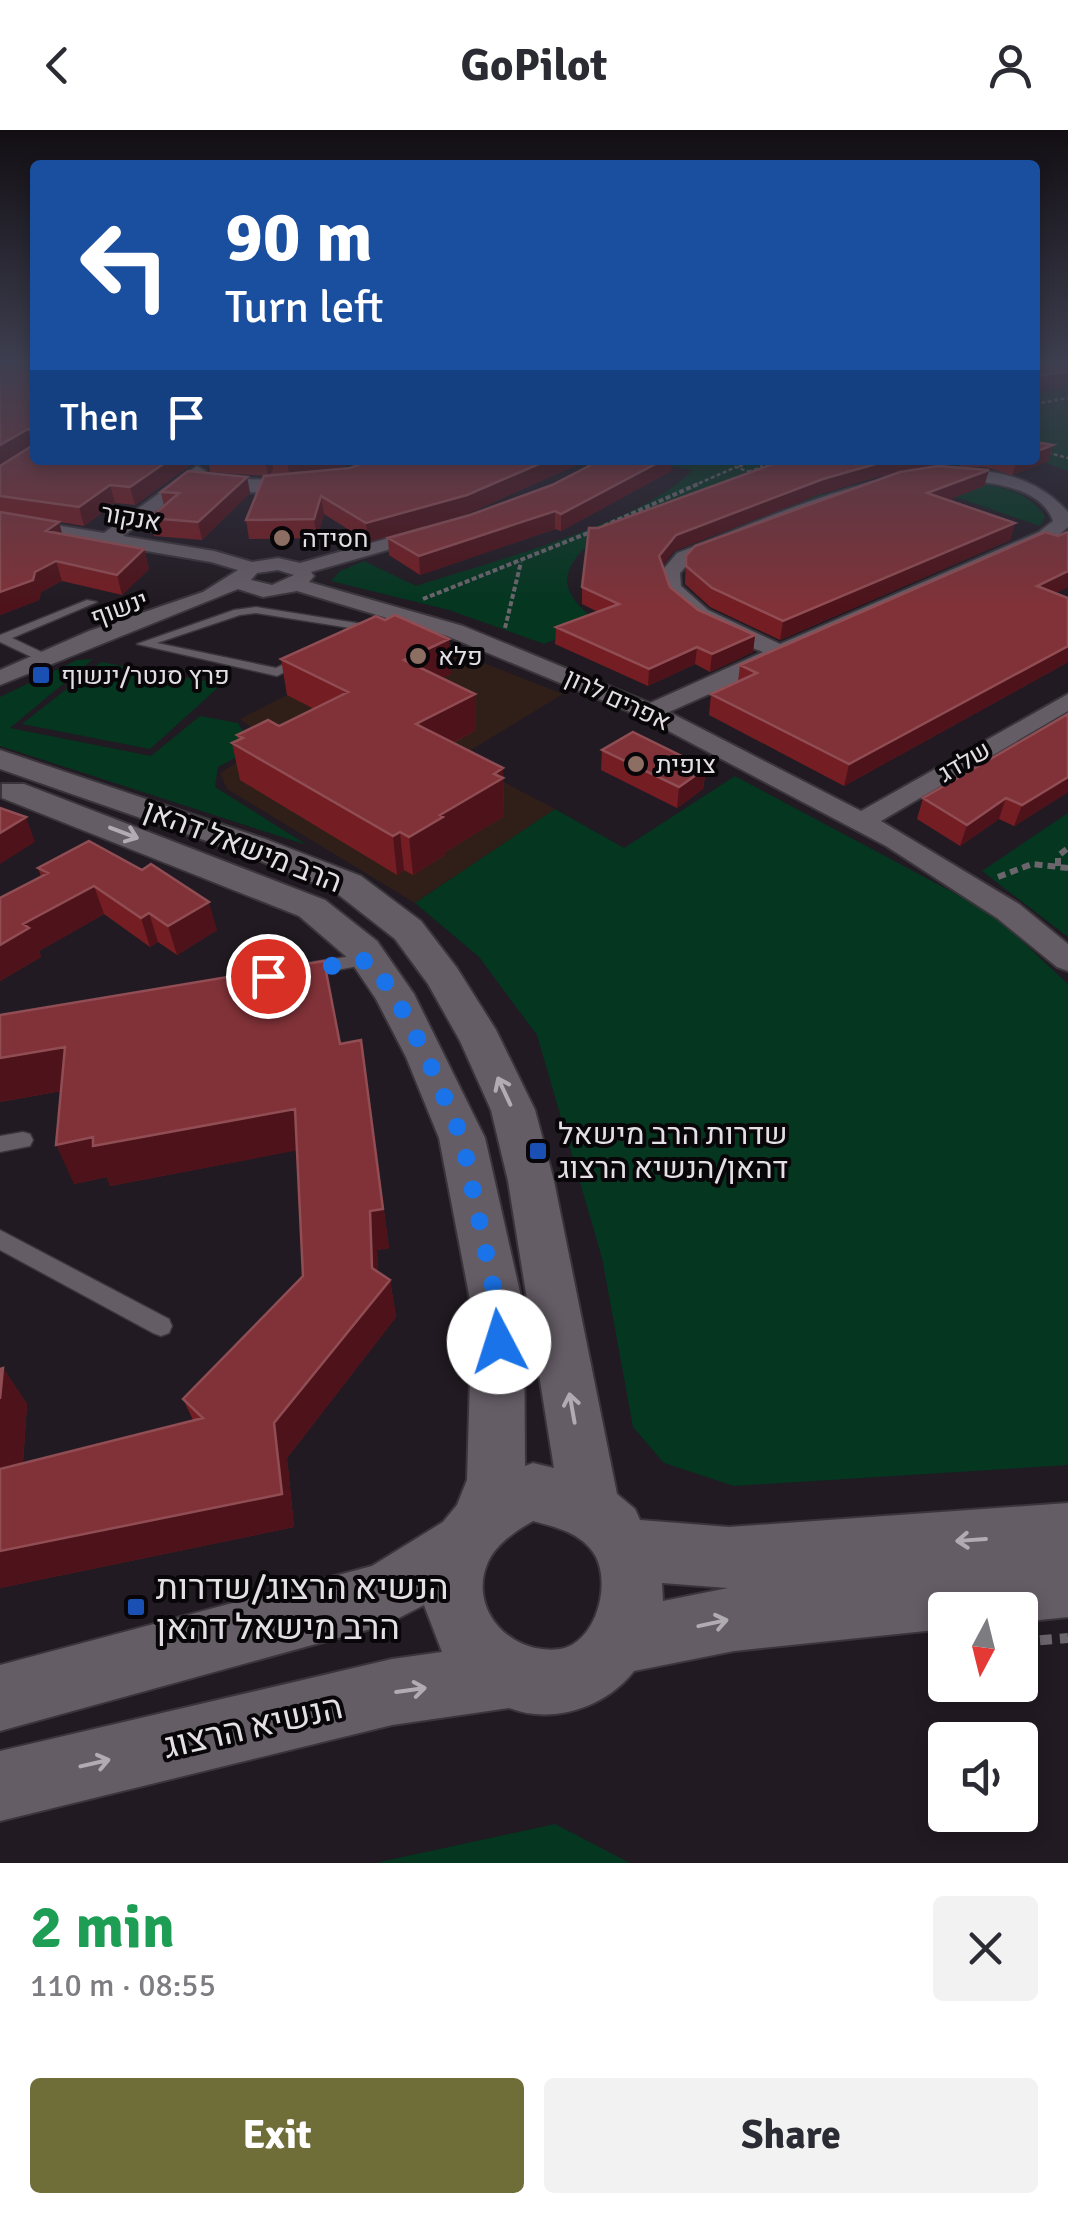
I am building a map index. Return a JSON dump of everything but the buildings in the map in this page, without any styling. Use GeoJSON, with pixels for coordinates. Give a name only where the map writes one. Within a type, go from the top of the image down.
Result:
{"type":"FeatureCollection","features":[{"type":"Feature","properties":{"kind":"street"},"geometry":{"type":"LineString","coordinates":[[109,538],[205,465]]}},
{"type":"Feature","properties":{"kind":"street"},"geometry":{"type":"LineString","coordinates":[[186,479],[308,486],[342,481],[376,465]]}},
{"type":"Feature","properties":{"kind":"street"},"geometry":{"type":"LineString","coordinates":[[650,712],[1046,536],[1057,529],[1062,516],[1044,499],[1004,483],[969,476],[919,475],[882,483],[676,562],[667,581],[680,601],[780,652]]}},
{"type":"Feature","properties":{"kind":"street","name":"אנקור"},"geometry":{"type":"LineString","coordinates":[[0,521],[214,557],[245,574]]}},
{"type":"Feature","properties":{"kind":"street"},"geometry":{"type":"LineString","coordinates":[[262,591],[246,587],[245,574],[278,564],[298,576],[455,525]]}},
{"type":"Feature","properties":{"kind":"street","name":"ינשוף"},"geometry":{"type":"LineString","coordinates":[[0,678],[210,596],[245,574]]}},
{"type":"Feature","properties":{"kind":"street","name":"ינשוף"},"geometry":{"type":"LineString","coordinates":[[0,688],[146,626],[298,576]]}},
{"type":"Feature","properties":{"kind":"street","name":"אפרים לרון"},"geometry":{"type":"LineString","coordinates":[[298,576],[501,648],[650,712],[861,822],[980,892],[1068,960]]}},
{"type":"Feature","properties":{"kind":"street","name":"שלדג"},"geometry":{"type":"LineString","coordinates":[[861,822],[1068,701]]}},
{"type":"Feature","properties":{"kind":"street","name":"הרב מישאל דהאן"},"geometry":{"type":"LineString","coordinates":[[0,759],[256,847],[348,884],[408,930],[452,993],[513,1110],[607,1527]]}},
{"type":"Feature","properties":{"kind":"street","name":"הרב מישאל דהאן"},"geometry":{"type":"LineString","coordinates":[[0,786],[312,908],[369,960],[394,994],[462,1138],[498,1310],[500,1405],[496,1480],[472,1531]]}},
{"type":"Feature","properties":{"kind":"street"},"geometry":{"type":"LineString","coordinates":[[0,1698],[385,1594],[472,1531],[506,1500],[533,1492],[562,1494],[607,1527],[729,1558],[1068,1533]]}},
{"type":"Feature","properties":{"kind":"street"},"geometry":{"type":"LineString","coordinates":[[472,1531],[454,1574],[455,1605],[465,1634],[483,1660],[508,1676],[534,1683],[561,1683],[586,1674],[618,1642],[632,1606],[632,1576],[607,1527]]}},
{"type":"Feature","properties":{"kind":"street"},"geometry":{"type":"LineString","coordinates":[[618,1642],[734,1619],[1068,1586]]}},
{"type":"Feature","properties":{"kind":"street","name":"הנשיא הרצוג"},"geometry":{"type":"LineString","coordinates":[[0,1786],[392,1692],[508,1676]]}},
{"type":"Feature","properties":{"kind":"lane"},"geometry":{"type":"LineString","coordinates":[[2,639],[91,602]]}},
{"type":"Feature","properties":{"kind":"lane"},"geometry":{"type":"LineString","coordinates":[[323,650],[276,672],[143,644],[238,612],[256,610],[369,628]]}},
{"type":"Feature","properties":{"kind":"lane"},"geometry":{"type":"LineString","coordinates":[[338,642],[400,614]]}},
{"type":"Feature","properties":{"kind":"lane"},"geometry":{"type":"LineString","coordinates":[[2,639],[44,658]]}},
{"type":"Feature","properties":{"kind":"lane"},"geometry":{"type":"LineString","coordinates":[[294,972],[369,960]]}},
{"type":"Feature","properties":{"kind":"lane"},"geometry":{"type":"LineString","coordinates":[[0,1144],[23,1140]]}},
{"type":"Feature","properties":{"kind":"lane"},"geometry":{"type":"LineString","coordinates":[[0,1239],[160,1326]]}},
{"type":"Feature","properties":{"kind":"path"},"geometry":{"type":"LineString","coordinates":[[1040,450],[1068,458]]}},
{"type":"Feature","properties":{"kind":"path"},"geometry":{"type":"LineString","coordinates":[[736,467],[744,466],[741,465]]}},
{"type":"Feature","properties":{"kind":"path"},"geometry":{"type":"LineString","coordinates":[[748,472],[762,465]]}},
{"type":"Feature","properties":{"kind":"path"},"geometry":{"type":"LineString","coordinates":[[501,648],[521,562]]}},
{"type":"Feature","properties":{"kind":"path"},"geometry":{"type":"LineString","coordinates":[[1058,866],[1058,856],[1068,848]]}},
{"type":"Feature","properties":{"kind":"path"},"geometry":{"type":"LineString","coordinates":[[980,892],[1008,869],[1030,864],[1068,868]]}},
{"type":"Feature","properties":{"kind":"path"},"geometry":{"type":"LineString","coordinates":[[1038,1640],[1068,1638]]}},
{"type":"Feature","properties":{"kind":"shaded area"},"geometry":{"type":"Polygon","coordinates":[[[407,633],[563,694],[458,758],[555,809],[415,903],[227,789],[220,773],[252,753],[253,729],[240,719],[407,633]]]}},
{"type":"Feature","properties":{"kind":"green space"},"geometry":{"type":"Polygon","coordinates":[[[1040,443],[1068,443],[1068,471],[1040,461],[1040,443]]]}},
{"type":"Feature","properties":{"kind":"green space"},"geometry":{"type":"Polygon","coordinates":[[[667,465],[788,465],[766,473],[829,496],[815,503],[750,478],[594,539],[573,562],[567,582],[576,602],[598,622],[544,644],[449,610],[331,581],[340,571],[364,561],[416,586],[603,523],[671,489],[692,470],[667,465]]]}},
{"type":"Feature","properties":{"kind":"green space"},"geometry":{"type":"Polygon","coordinates":[[[912,482],[1004,488],[1035,504],[1045,517],[1040,526],[912,482]]]}},
{"type":"Feature","properties":{"kind":"green space"},"geometry":{"type":"Polygon","coordinates":[[[93,659],[10,728],[151,756],[200,716],[238,723],[250,742],[249,750],[218,767],[215,787],[307,845],[0,746],[0,697],[77,660],[93,659]]]}},
{"type":"Feature","properties":{"kind":"green space"},"geometry":{"type":"Polygon","coordinates":[[[101,662],[222,684],[150,749],[22,724],[101,662]]]}},
{"type":"Feature","properties":{"kind":"green space"},"geometry":{"type":"Polygon","coordinates":[[[735,776],[992,913],[1068,984],[1068,1465],[734,1486],[664,1463],[633,1427],[602,1258],[537,1035],[479,957],[415,903],[555,809],[624,848],[735,776]]]}},
{"type":"Feature","properties":{"kind":"green space"},"geometry":{"type":"Polygon","coordinates":[[[1068,813],[1068,937],[982,871],[1068,813]]]}},
{"type":"Feature","properties":{"kind":"green space"},"geometry":{"type":"Polygon","coordinates":[[[555,1824],[630,1863],[375,1863],[555,1824]]]}},
{"type":"Feature","properties":{"kind":"place","name":"חסידה"},"geometry":{"type":"Point","coordinates":[282,538]}},
{"type":"Feature","properties":{"kind":"place","name":"פלא"},"geometry":{"type":"Point","coordinates":[418,656]}},
{"type":"Feature","properties":{"kind":"place","name":"פרץ סנטר/ינשוף"},"geometry":{"type":"Point","coordinates":[41,675]}},
{"type":"Feature","properties":{"kind":"place","name":"צופית"},"geometry":{"type":"Point","coordinates":[636,764]}},
{"type":"Feature","properties":{"kind":"place","name":"שדרות הרב מישאל דהאן/הנשיא הרצוג"},"geometry":{"type":"Point","coordinates":[538,1151]}},
{"type":"Feature","properties":{"kind":"place","name":"הנשיא הרצוג/שדרות הרב מישאל דהאן"},"geometry":{"type":"Point","coordinates":[136,1607]}},
{"type":"Feature","properties":{"kind":"route"},"geometry":{"type":"LineString","coordinates":[[268,976],[369,960],[394,994],[462,1138],[498,1310],[499,1342]]}}]}
